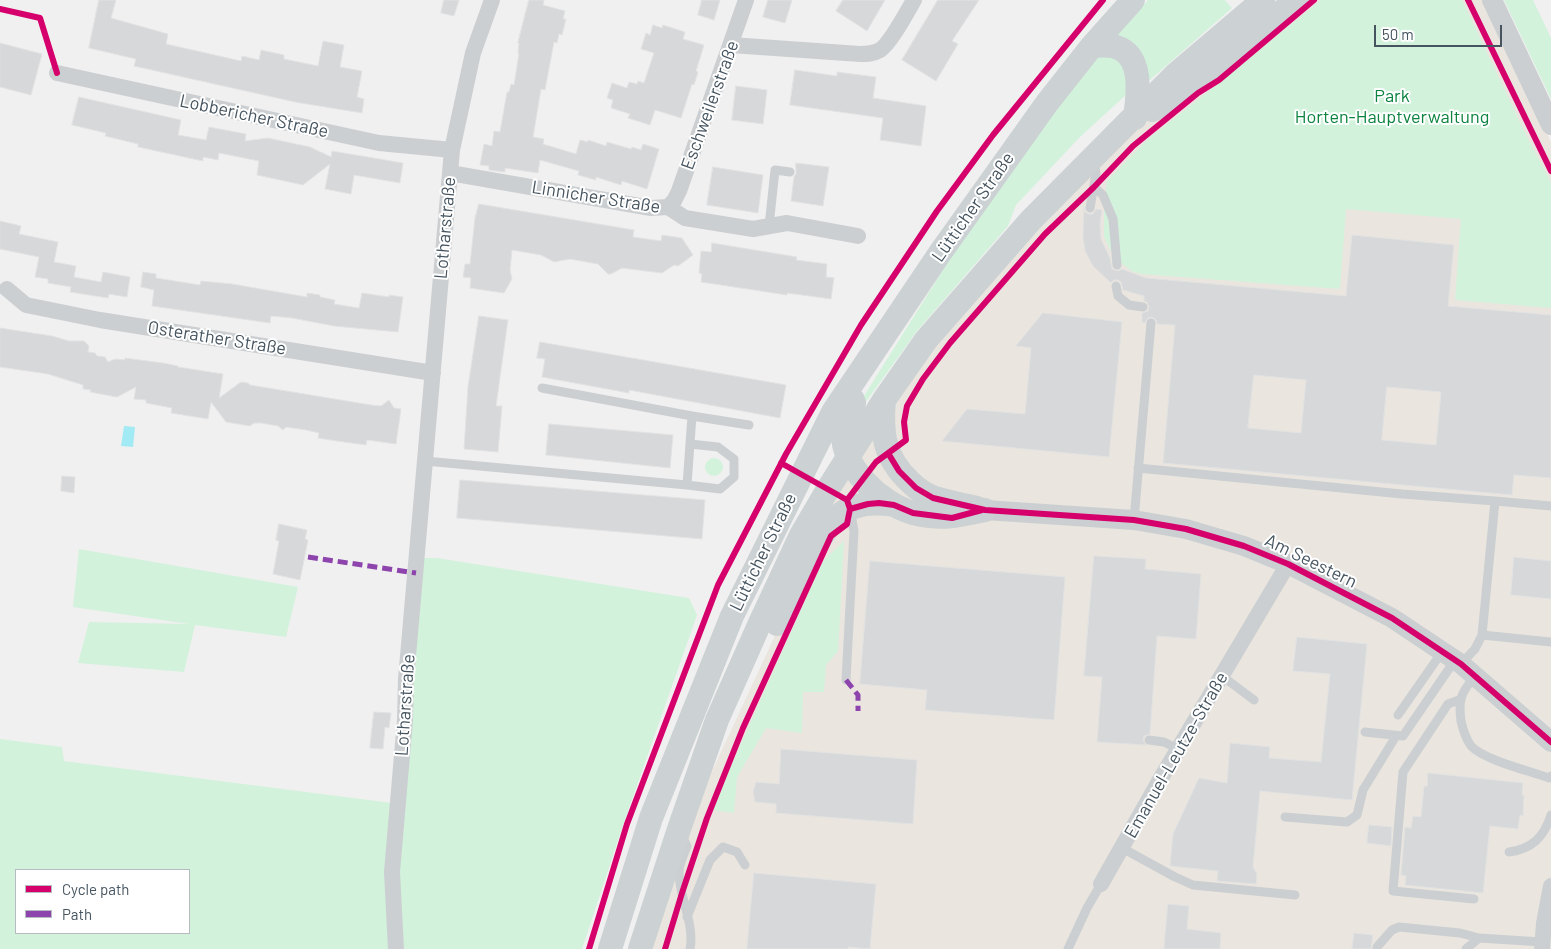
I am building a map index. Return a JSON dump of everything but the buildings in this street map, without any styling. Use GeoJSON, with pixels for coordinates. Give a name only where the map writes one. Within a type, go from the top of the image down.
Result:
{"type":"FeatureCollection","features":[{"type":"Feature","properties":{"kind":"main road","name":"Lütticher Straße"},"geometry":{"type":"LineString","coordinates":[[610,949],[651,818],[732,616],[833,412],[940,253],[1036,118],[1092,46],[1133,0]]}},
{"type":"Feature","properties":{"kind":"main road"},"geometry":{"type":"LineString","coordinates":[[1135,118],[1175,99],[1296,0]]}},
{"type":"Feature","properties":{"kind":"main road","name":"Lütticher Straße"},"geometry":{"type":"LineString","coordinates":[[640,949],[717,720],[793,553],[828,489],[884,400],[926,340],[1032,220],[1135,118],[1175,75],[1251,7]]}},
{"type":"Feature","properties":{"kind":"main road"},"geometry":{"type":"LineString","coordinates":[[1092,46],[1117,47],[1125,51],[1132,58],[1137,79],[1135,118]]}},
{"type":"Feature","properties":{"kind":"main road"},"geometry":{"type":"LineString","coordinates":[[850,386],[854,404],[845,419],[843,442],[849,457],[862,479],[876,493],[894,505]]}},
{"type":"Feature","properties":{"kind":"main road"},"geometry":{"type":"LineString","coordinates":[[884,400],[884,437],[888,453],[899,471],[916,488],[933,498],[985,510]]}},
{"type":"Feature","properties":{"kind":"main road"},"geometry":{"type":"LineString","coordinates":[[698,772],[722,746],[773,631],[818,543],[839,515],[850,509],[879,503],[894,505],[913,512],[952,518],[985,510]]}},
{"type":"Feature","properties":{"kind":"street","name":"Lotharstraße"},"geometry":{"type":"LineString","coordinates":[[396,949],[392,872],[405,720],[406,679],[452,150],[474,52],[492,0]]}},
{"type":"Feature","properties":{"kind":"street","name":"Eschweilerstraße"},"geometry":{"type":"LineString","coordinates":[[668,207],[679,191],[746,0]]}},
{"type":"Feature","properties":{"kind":"street"},"geometry":{"type":"LineString","coordinates":[[731,45],[871,54],[881,49],[888,42],[914,0]]}},
{"type":"Feature","properties":{"kind":"street"},"geometry":{"type":"LineString","coordinates":[[1492,0],[1551,125]]}},
{"type":"Feature","properties":{"kind":"street","name":"Lobbericher Straße"},"geometry":{"type":"LineString","coordinates":[[57,73],[379,143],[452,150]]}},
{"type":"Feature","properties":{"kind":"street","name":"Linnicher Straße"},"geometry":{"type":"LineString","coordinates":[[450,173],[651,208],[668,207],[685,218],[753,229],[787,223],[858,236]]}},
{"type":"Feature","properties":{"kind":"street","name":"Osterather Straße"},"geometry":{"type":"LineString","coordinates":[[8,289],[26,305],[100,320],[433,372]]}},
{"type":"Feature","properties":{"kind":"street","name":"Am Seestern"},"geometry":{"type":"LineString","coordinates":[[985,510],[1134,520],[1186,529],[1244,546],[1288,564],[1392,618],[1458,663],[1551,742]]}},
{"type":"Feature","properties":{"kind":"street","name":"Emanuel-Leutze-Straße"},"geometry":{"type":"LineString","coordinates":[[1101,884],[1178,749],[1288,564]]}},
{"type":"Feature","properties":{"kind":"street"},"geometry":{"type":"LineString","coordinates":[[1542,945],[1551,886]]}},
{"type":"Feature","properties":{"kind":"lane"},"geometry":{"type":"LineString","coordinates":[[1090,208],[1096,169],[1093,159]]}},
{"type":"Feature","properties":{"kind":"lane"},"geometry":{"type":"LineString","coordinates":[[769,226],[775,170],[790,172]]}},
{"type":"Feature","properties":{"kind":"lane"},"geometry":{"type":"LineString","coordinates":[[1094,187],[1103,195],[1113,219],[1117,265]]}},
{"type":"Feature","properties":{"kind":"lane"},"geometry":{"type":"LineString","coordinates":[[1116,286],[1118,296],[1130,305],[1143,307]]}},
{"type":"Feature","properties":{"kind":"lane"},"geometry":{"type":"LineString","coordinates":[[1134,520],[1152,323]]}},
{"type":"Feature","properties":{"kind":"lane"},"geometry":{"type":"LineString","coordinates":[[542,388],[749,425]]}},
{"type":"Feature","properties":{"kind":"lane"},"geometry":{"type":"LineString","coordinates":[[687,485],[692,416]]}},
{"type":"Feature","properties":{"kind":"lane"},"geometry":{"type":"LineString","coordinates":[[425,461],[720,489],[734,478],[734,459],[724,451],[718,447],[690,444]]}},
{"type":"Feature","properties":{"kind":"lane"},"geometry":{"type":"LineString","coordinates":[[1138,468],[1425,501],[1464,499],[1551,506]]}},
{"type":"Feature","properties":{"kind":"lane"},"geometry":{"type":"LineString","coordinates":[[1463,509],[1464,499]]}},
{"type":"Feature","properties":{"kind":"lane"},"geometry":{"type":"LineString","coordinates":[[1398,715],[1476,649],[1482,635],[1495,502]]}},
{"type":"Feature","properties":{"kind":"lane"},"geometry":{"type":"LineString","coordinates":[[846,680],[854,531],[850,509]]}},
{"type":"Feature","properties":{"kind":"lane"},"geometry":{"type":"LineString","coordinates":[[1482,635],[1551,642]]}},
{"type":"Feature","properties":{"kind":"lane"},"geometry":{"type":"LineString","coordinates":[[1458,663],[1463,691],[1460,700],[1463,729],[1471,746],[1478,752],[1550,779]]}},
{"type":"Feature","properties":{"kind":"lane"},"geometry":{"type":"LineString","coordinates":[[1365,732],[1403,736],[1458,663]]}},
{"type":"Feature","properties":{"kind":"lane"},"geometry":{"type":"LineString","coordinates":[[1222,676],[1254,700]]}},
{"type":"Feature","properties":{"kind":"lane"},"geometry":{"type":"LineString","coordinates":[[1460,700],[1448,704],[1403,772],[1393,891],[1474,899]]}},
{"type":"Feature","properties":{"kind":"lane"},"geometry":{"type":"LineString","coordinates":[[1285,817],[1347,822],[1357,815],[1363,790],[1396,736]]}},
{"type":"Feature","properties":{"kind":"lane"},"geometry":{"type":"LineString","coordinates":[[1149,740],[1164,742],[1178,749]]}},
{"type":"Feature","properties":{"kind":"lane"},"geometry":{"type":"LineString","coordinates":[[1509,852],[1522,850],[1533,843],[1547,827],[1551,815]]}},
{"type":"Feature","properties":{"kind":"lane"},"geometry":{"type":"LineString","coordinates":[[679,830],[687,846],[679,870],[692,939],[690,949]]}},
{"type":"Feature","properties":{"kind":"lane"},"geometry":{"type":"LineString","coordinates":[[687,917],[710,860],[723,847],[737,852],[745,865]]}},
{"type":"Feature","properties":{"kind":"lane"},"geometry":{"type":"LineString","coordinates":[[1122,848],[1193,885],[1295,895]]}},
{"type":"Feature","properties":{"kind":"lane","name":"Emanuel-Leutze-Straße"},"geometry":{"type":"LineString","coordinates":[[1068,949],[1087,908],[1101,884]]}},
{"type":"Feature","properties":{"kind":"lane"},"geometry":{"type":"LineString","coordinates":[[1377,949],[1392,930],[1399,927],[1460,933],[1480,938],[1542,945]]}},
{"type":"Feature","properties":{"kind":"lane"},"geometry":{"type":"LineString","coordinates":[[1466,949],[1480,938]]}},
{"type":"Feature","properties":{"kind":"shaded area"},"geometry":{"type":"Polygon","coordinates":[[[1297,0],[1483,0],[1551,142],[1551,949],[647,949],[682,836],[817,545],[831,495],[930,349],[1045,213],[1155,111],[1297,0]]]}},
{"type":"Feature","properties":{"kind":"green space"},"geometry":{"type":"Polygon","coordinates":[[[1148,0],[1225,0],[1232,8],[1143,86],[1113,39],[1148,0]]]}},
{"type":"Feature","properties":{"kind":"green space","name":"Park Horten-Hauptverwaltung"},"geometry":{"type":"Polygon","coordinates":[[[1321,0],[1462,0],[1527,137],[1551,182],[1551,308],[1455,300],[1461,219],[1346,209],[1340,289],[1141,274],[1132,271],[1115,259],[1104,237],[1107,181],[1148,139],[1321,0]]]}},
{"type":"Feature","properties":{"kind":"green space"},"geometry":{"type":"Polygon","coordinates":[[[1504,0],[1533,0],[1551,38],[1551,99],[1504,0]]]}},
{"type":"Feature","properties":{"kind":"green space"},"geometry":{"type":"Polygon","coordinates":[[[1101,52],[1122,62],[1128,80],[1126,95],[1080,137],[1016,205],[1008,226],[917,331],[860,410],[857,407],[975,219],[1052,109],[1101,52]]]}},
{"type":"Feature","properties":{"kind":"green space"},"geometry":{"type":"Polygon","coordinates":[[[714,458],[720,461],[723,467],[720,473],[714,476],[708,473],[705,467],[708,461],[714,458]]]}},
{"type":"Feature","properties":{"kind":"green space"},"geometry":{"type":"Polygon","coordinates":[[[844,541],[838,651],[826,665],[824,692],[803,692],[802,733],[766,728],[737,777],[734,813],[713,810],[823,561],[844,541]]]}},
{"type":"Feature","properties":{"kind":"green space"},"geometry":{"type":"Polygon","coordinates":[[[79,549],[298,587],[286,637],[195,625],[184,672],[78,663],[89,622],[189,624],[73,607],[79,549]]]}},
{"type":"Feature","properties":{"kind":"green space"},"geometry":{"type":"Polygon","coordinates":[[[418,558],[437,558],[689,598],[697,615],[622,828],[582,949],[399,949],[397,853],[418,558]]]}},
{"type":"Feature","properties":{"kind":"green space"},"geometry":{"type":"Polygon","coordinates":[[[0,739],[62,747],[64,761],[392,803],[391,949],[0,949],[0,739]]]}},
{"type":"Feature","properties":{"kind":"water"},"geometry":{"type":"Polygon","coordinates":[[[124,426],[135,427],[133,447],[121,446],[124,426]]]}},
{"type":"Feature","properties":{"kind":"marked path"},"geometry":{"type":"LineString","coordinates":[[308,557],[416,573]]}},
{"type":"Feature","properties":{"kind":"marked path"},"geometry":{"type":"LineString","coordinates":[[846,680],[858,695],[858,711]]}},
{"type":"Feature","properties":{"kind":"cycle path"},"geometry":{"type":"LineString","coordinates":[[589,949],[627,824],[718,585],[786,454],[861,325],[937,211],[993,135],[1103,0]]}},
{"type":"Feature","properties":{"kind":"cycle path"},"geometry":{"type":"LineString","coordinates":[[665,949],[707,818],[743,728],[831,536],[847,524],[850,509],[847,500],[876,462],[906,440],[904,422],[907,406],[923,379],[950,343],[1045,234],[1133,146],[1198,93],[1219,80],[1314,0]]}},
{"type":"Feature","properties":{"kind":"cycle path"},"geometry":{"type":"LineString","coordinates":[[1468,0],[1551,171]]}},
{"type":"Feature","properties":{"kind":"cycle path"},"geometry":{"type":"LineString","coordinates":[[0,9],[40,18],[57,73]]}},
{"type":"Feature","properties":{"kind":"cycle path"},"geometry":{"type":"LineString","coordinates":[[888,453],[899,471],[916,488],[933,498],[985,510],[1134,520],[1186,529],[1244,546],[1288,564],[1392,618],[1461,664],[1551,742]]}},
{"type":"Feature","properties":{"kind":"cycle path"},"geometry":{"type":"LineString","coordinates":[[781,463],[847,500]]}},
{"type":"Feature","properties":{"kind":"cycle path"},"geometry":{"type":"LineString","coordinates":[[850,509],[879,503],[894,505],[913,513],[952,518],[982,510]]}}]}
